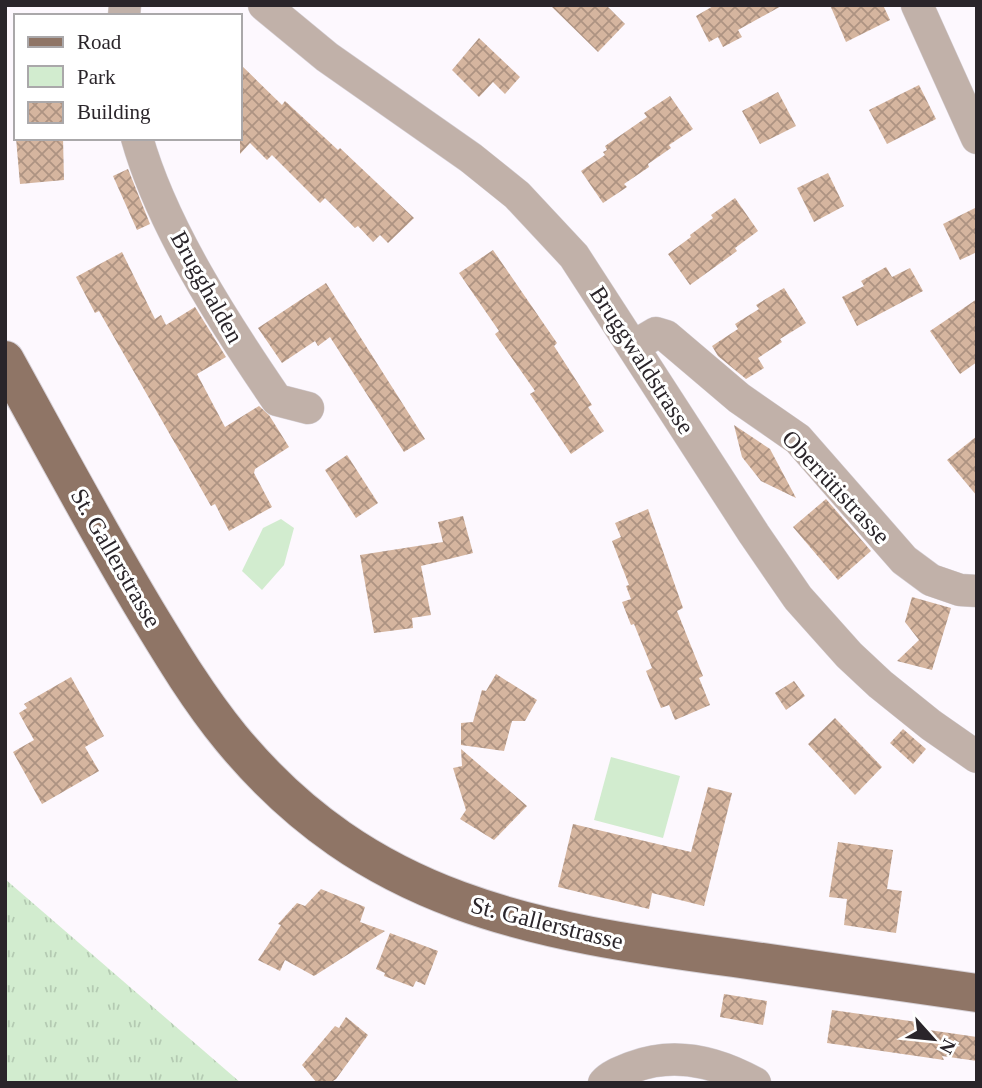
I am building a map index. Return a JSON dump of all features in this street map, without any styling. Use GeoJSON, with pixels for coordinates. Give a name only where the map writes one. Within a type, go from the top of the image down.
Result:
{"type":"FeatureCollection","features":[{"type":"Feature","properties":{"kind":"main road","name":"St. Gallerstrasse"},"geometry":{"type":"LineString","coordinates":[[5,360],[121,570],[188,681],[231,738],[272,782],[325,829],[360,852],[398,875],[436,892],[530,924],[654,948],[977,993]]}},
{"type":"Feature","properties":{"kind":"street","name":"Bruggwaldstrasse"},"geometry":{"type":"LineString","coordinates":[[264,5],[327,57],[471,158],[517,195],[574,256],[798,598],[849,655],[880,684],[977,757]]}},
{"type":"Feature","properties":{"kind":"street"},"geometry":{"type":"LineString","coordinates":[[917,5],[977,138]]}},
{"type":"Feature","properties":{"kind":"street","name":"Brugghalden"},"geometry":{"type":"LineString","coordinates":[[138,140],[170,221],[237,342],[277,400],[308,408]]}},
{"type":"Feature","properties":{"kind":"street","name":"Oberrütistrasse"},"geometry":{"type":"LineString","coordinates":[[634,346],[656,333],[666,336],[739,398],[798,439],[904,560],[931,580],[960,590],[977,591]]}},
{"type":"Feature","properties":{"kind":"street"},"geometry":{"type":"LineString","coordinates":[[604,1083],[622,1071],[645,1063],[678,1058],[705,1062],[736,1072],[755,1083]]}},
{"type":"Feature","properties":{"kind":"green space"},"geometry":{"type":"Polygon","coordinates":[[[281,519],[294,528],[284,565],[262,590],[242,571],[263,528],[281,519]]]}},
{"type":"Feature","properties":{"kind":"green space"},"geometry":{"type":"Polygon","coordinates":[[[611,757],[680,776],[663,838],[594,820],[611,757]]]}},
{"type":"Feature","properties":{"kind":"green space"},"geometry":{"type":"Polygon","coordinates":[[[5,879],[241,1083],[5,1083],[5,879]]]}},
{"type":"Feature","properties":{"kind":"building"},"geometry":{"type":"Polygon","coordinates":[[[550,5],[606,5],[625,24],[598,52],[550,5]]]}},
{"type":"Feature","properties":{"kind":"building"},"geometry":{"type":"Polygon","coordinates":[[[715,5],[783,5],[738,30],[742,37],[723,47],[718,37],[709,42],[696,16],[715,5]]]}},
{"type":"Feature","properties":{"kind":"building"},"geometry":{"type":"Polygon","coordinates":[[[830,5],[883,5],[890,20],[846,42],[830,5]]]}},
{"type":"Feature","properties":{"kind":"building"},"geometry":{"type":"Polygon","coordinates":[[[479,38],[520,77],[505,94],[493,82],[479,97],[452,70],[479,38]]]}},
{"type":"Feature","properties":{"kind":"building"},"geometry":{"type":"Polygon","coordinates":[[[242,66],[282,105],[285,101],[338,150],[340,148],[414,218],[388,243],[380,235],[373,242],[325,198],[320,203],[272,155],[267,160],[250,143],[240,154],[242,66]]]}},
{"type":"Feature","properties":{"kind":"building"},"geometry":{"type":"Polygon","coordinates":[[[919,85],[936,119],[887,144],[869,110],[919,85]]]}},
{"type":"Feature","properties":{"kind":"building"},"geometry":{"type":"Polygon","coordinates":[[[778,92],[796,126],[760,144],[742,111],[778,92]]]}},
{"type":"Feature","properties":{"kind":"building"},"geometry":{"type":"Polygon","coordinates":[[[670,96],[693,129],[669,145],[671,148],[624,184],[627,187],[603,203],[581,171],[605,155],[605,146],[647,117],[644,113],[670,96]]]}},
{"type":"Feature","properties":{"kind":"building"},"geometry":{"type":"Polygon","coordinates":[[[16,140],[63,140],[64,180],[20,184],[16,140]]]}},
{"type":"Feature","properties":{"kind":"building"},"geometry":{"type":"Polygon","coordinates":[[[128,169],[150,224],[137,230],[113,176],[128,169]]]}},
{"type":"Feature","properties":{"kind":"building"},"geometry":{"type":"Polygon","coordinates":[[[828,173],[844,206],[814,222],[797,188],[828,173]]]}},
{"type":"Feature","properties":{"kind":"building"},"geometry":{"type":"Polygon","coordinates":[[[735,198],[758,231],[735,248],[737,251],[690,285],[668,254],[713,218],[711,215],[735,198]]]}},
{"type":"Feature","properties":{"kind":"building"},"geometry":{"type":"Polygon","coordinates":[[[977,207],[977,252],[960,260],[943,224],[977,207]]]}},
{"type":"Feature","properties":{"kind":"building"},"geometry":{"type":"Polygon","coordinates":[[[493,250],[557,343],[554,346],[592,405],[588,407],[604,431],[571,454],[530,394],[535,391],[495,334],[499,331],[459,273],[493,250]]]}},
{"type":"Feature","properties":{"kind":"building"},"geometry":{"type":"Polygon","coordinates":[[[122,252],[155,319],[161,315],[166,325],[195,307],[226,357],[197,374],[225,427],[259,406],[269,415],[289,447],[255,469],[254,473],[272,507],[229,531],[215,504],[211,506],[99,311],[95,313],[76,277],[122,252]]]}},
{"type":"Feature","properties":{"kind":"building"},"geometry":{"type":"Polygon","coordinates":[[[886,267],[892,277],[910,268],[923,291],[857,326],[842,297],[864,286],[861,281],[886,267]]]}},
{"type":"Feature","properties":{"kind":"building"},"geometry":{"type":"Polygon","coordinates":[[[326,283],[425,439],[404,452],[330,337],[318,346],[315,341],[282,363],[258,328],[326,283]]]}},
{"type":"Feature","properties":{"kind":"building"},"geometry":{"type":"Polygon","coordinates":[[[784,288],[806,323],[780,339],[782,342],[758,358],[764,368],[746,379],[718,356],[712,346],[738,329],[735,324],[759,309],[756,305],[784,288]]]}},
{"type":"Feature","properties":{"kind":"building"},"geometry":{"type":"Polygon","coordinates":[[[977,299],[977,362],[960,374],[930,331],[977,299]]]}},
{"type":"Feature","properties":{"kind":"building"},"geometry":{"type":"Polygon","coordinates":[[[734,425],[770,449],[796,498],[761,481],[742,457],[734,425]]]}},
{"type":"Feature","properties":{"kind":"building"},"geometry":{"type":"Polygon","coordinates":[[[977,436],[977,496],[947,460],[977,436]]]}},
{"type":"Feature","properties":{"kind":"building"},"geometry":{"type":"Polygon","coordinates":[[[347,455],[378,503],[356,518],[325,470],[347,455]]]}},
{"type":"Feature","properties":{"kind":"building"},"geometry":{"type":"Polygon","coordinates":[[[826,499],[871,551],[838,580],[793,527],[826,499]]]}},
{"type":"Feature","properties":{"kind":"building"},"geometry":{"type":"Polygon","coordinates":[[[648,509],[683,608],[677,611],[703,676],[699,678],[710,705],[675,720],[669,705],[661,708],[646,671],[652,668],[622,602],[631,599],[626,586],[629,585],[612,541],[621,537],[615,523],[648,509]]]}},
{"type":"Feature","properties":{"kind":"building"},"geometry":{"type":"Polygon","coordinates":[[[463,516],[473,553],[421,566],[431,615],[412,618],[413,628],[374,633],[360,555],[443,542],[438,522],[463,516]]]}},
{"type":"Feature","properties":{"kind":"building"},"geometry":{"type":"Polygon","coordinates":[[[912,597],[951,608],[932,670],[897,661],[919,640],[905,622],[912,597]]]}},
{"type":"Feature","properties":{"kind":"building"},"geometry":{"type":"Polygon","coordinates":[[[496,674],[537,700],[525,721],[512,721],[504,751],[461,745],[461,723],[473,722],[482,690],[486,691],[496,674]]]}},
{"type":"Feature","properties":{"kind":"building"},"geometry":{"type":"Polygon","coordinates":[[[71,677],[104,736],[85,747],[99,771],[42,804],[13,752],[34,740],[19,713],[27,708],[24,704],[71,677]]]}},
{"type":"Feature","properties":{"kind":"building"},"geometry":{"type":"Polygon","coordinates":[[[794,681],[805,696],[786,710],[775,693],[794,681]]]}},
{"type":"Feature","properties":{"kind":"building"},"geometry":{"type":"Polygon","coordinates":[[[835,718],[882,767],[855,795],[808,744],[835,718]]]}},
{"type":"Feature","properties":{"kind":"building"},"geometry":{"type":"Polygon","coordinates":[[[903,729],[926,749],[913,764],[890,743],[903,729]]]}},
{"type":"Feature","properties":{"kind":"building"},"geometry":{"type":"Polygon","coordinates":[[[461,749],[527,806],[494,840],[460,819],[466,810],[453,768],[462,766],[461,749]]]}},
{"type":"Feature","properties":{"kind":"building"},"geometry":{"type":"Polygon","coordinates":[[[708,787],[732,793],[704,906],[652,893],[649,909],[558,887],[573,824],[691,852],[708,787]]]}},
{"type":"Feature","properties":{"kind":"building"},"geometry":{"type":"Polygon","coordinates":[[[838,842],[893,850],[887,889],[902,891],[896,933],[844,925],[847,899],[829,897],[838,842]]]}},
{"type":"Feature","properties":{"kind":"building"},"geometry":{"type":"Polygon","coordinates":[[[321,889],[365,907],[360,922],[385,931],[314,976],[285,960],[280,971],[258,960],[281,925],[278,924],[297,903],[305,906],[321,889]]]}},
{"type":"Feature","properties":{"kind":"building"},"geometry":{"type":"Polygon","coordinates":[[[390,933],[438,951],[425,985],[416,981],[413,987],[384,976],[385,973],[376,969],[390,933]]]}},
{"type":"Feature","properties":{"kind":"building"},"geometry":{"type":"Polygon","coordinates":[[[724,994],[767,1001],[763,1025],[720,1017],[724,994]]]}},
{"type":"Feature","properties":{"kind":"building"},"geometry":{"type":"Polygon","coordinates":[[[832,1010],[917,1022],[922,1029],[977,1037],[977,1061],[942,1056],[944,1060],[827,1043],[832,1010]]]}},
{"type":"Feature","properties":{"kind":"building"},"geometry":{"type":"Polygon","coordinates":[[[346,1017],[368,1035],[336,1079],[330,1083],[317,1083],[302,1065],[335,1026],[339,1028],[346,1017]]]}}]}
